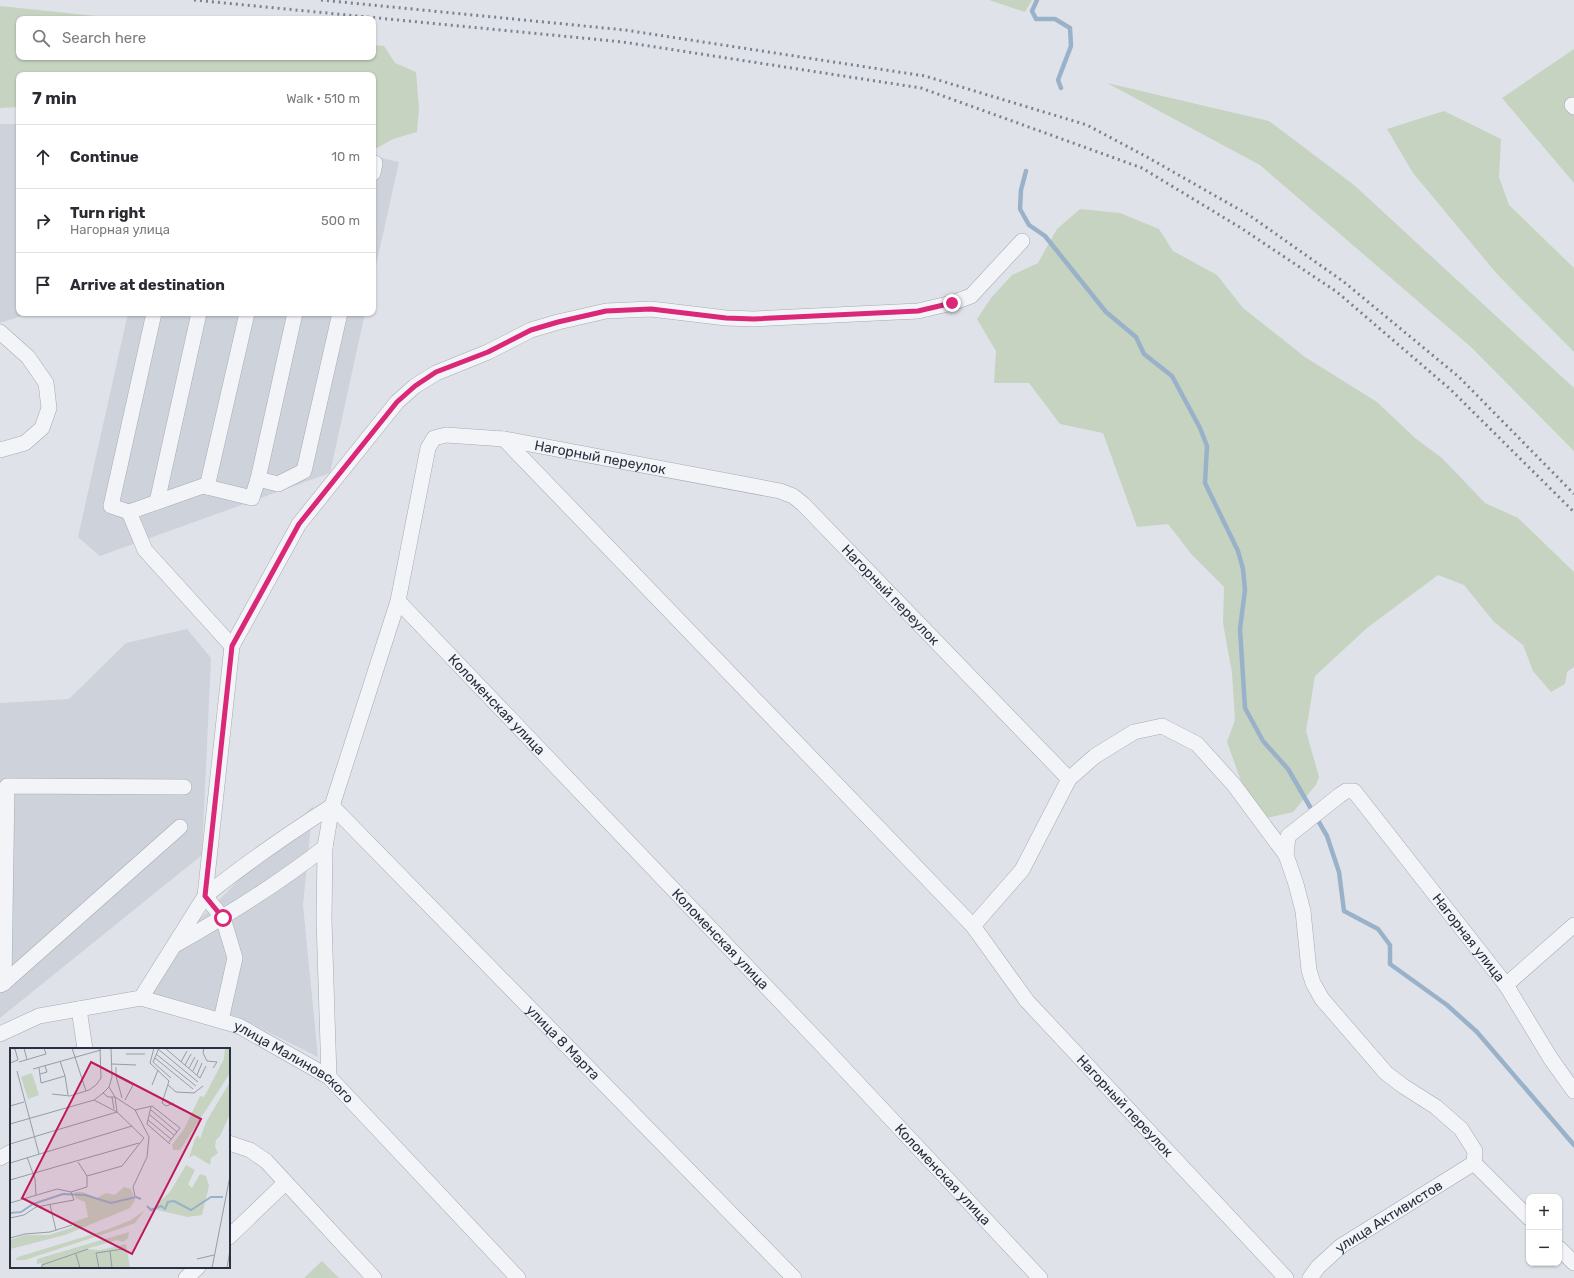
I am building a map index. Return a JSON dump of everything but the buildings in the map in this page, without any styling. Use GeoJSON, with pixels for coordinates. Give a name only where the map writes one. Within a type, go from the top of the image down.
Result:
{"type":"FeatureCollection","features":[{"type":"Feature","properties":{"kind":"street"},"geometry":{"type":"LineString","coordinates":[[221,1020],[235,958],[223,918],[205,896],[232,646],[299,524],[397,402],[415,386],[436,372],[488,352],[531,330],[606,311],[651,309],[726,318],[754,319],[918,311],[952,303],[970,296],[1022,241]]}},
{"type":"Feature","properties":{"kind":"street"},"geometry":{"type":"LineString","coordinates":[[153,316],[111,506],[129,512],[203,486],[252,498],[258,479],[294,316]]}},
{"type":"Feature","properties":{"kind":"street"},"geometry":{"type":"LineString","coordinates":[[157,502],[198,316]]}},
{"type":"Feature","properties":{"kind":"street"},"geometry":{"type":"LineString","coordinates":[[207,487],[246,316]]}},
{"type":"Feature","properties":{"kind":"street"},"geometry":{"type":"LineString","coordinates":[[258,479],[278,484],[304,471],[339,316]]}},
{"type":"Feature","properties":{"kind":"street"},"geometry":{"type":"LineString","coordinates":[[0,332],[28,357],[46,383],[49,408],[42,428],[25,443],[0,450]]}},
{"type":"Feature","properties":{"kind":"street","name":"Нагорный переулок"},"geometry":{"type":"LineString","coordinates":[[398,601],[428,448],[434,438],[446,435],[504,439],[780,491],[793,496],[809,509],[1069,779]]}},
{"type":"Feature","properties":{"kind":"street","name":"Нагорный переулок"},"geometry":{"type":"LineString","coordinates":[[504,439],[973,926],[1027,1001],[1286,1278]]}},
{"type":"Feature","properties":{"kind":"street"},"geometry":{"type":"LineString","coordinates":[[129,512],[145,550],[232,646]]}},
{"type":"Feature","properties":{"kind":"street"},"geometry":{"type":"LineString","coordinates":[[328,1077],[324,920],[325,847],[332,806],[398,601]]}},
{"type":"Feature","properties":{"kind":"street","name":"Коломенская улица"},"geometry":{"type":"LineString","coordinates":[[398,601],[814,1037],[1040,1278]]}},
{"type":"Feature","properties":{"kind":"street"},"geometry":{"type":"LineString","coordinates":[[973,926],[1022,870],[1069,779],[1095,756],[1134,732],[1162,726],[1197,744],[1234,785],[1286,855],[1303,911],[1309,970],[1313,983],[1322,999],[1386,1073],[1436,1107],[1461,1129],[1475,1151],[1474,1163],[1526,1215]]}},
{"type":"Feature","properties":{"kind":"street"},"geometry":{"type":"LineString","coordinates":[[2,984],[8,786],[184,787]]}},
{"type":"Feature","properties":{"kind":"street","name":"Нагорная улица"},"geometry":{"type":"LineString","coordinates":[[1286,855],[1288,836],[1340,795],[1346,791],[1354,791],[1506,985],[1551,1060],[1574,1091]]}},
{"type":"Feature","properties":{"kind":"street"},"geometry":{"type":"LineString","coordinates":[[140,998],[205,896],[276,843],[332,806]]}},
{"type":"Feature","properties":{"kind":"street","name":"улица 8 Марта"},"geometry":{"type":"LineString","coordinates":[[332,806],[794,1278]]}},
{"type":"Feature","properties":{"kind":"street"},"geometry":{"type":"LineString","coordinates":[[2,984],[180,827]]}},
{"type":"Feature","properties":{"kind":"street"},"geometry":{"type":"LineString","coordinates":[[174,945],[223,918],[293,872],[325,847]]}},
{"type":"Feature","properties":{"kind":"street"},"geometry":{"type":"LineString","coordinates":[[1506,985],[1574,924]]}},
{"type":"Feature","properties":{"kind":"street","name":"улица Малиновского"},"geometry":{"type":"LineString","coordinates":[[0,1034],[39,1016],[140,998],[239,1026],[328,1077],[518,1278]]}},
{"type":"Feature","properties":{"kind":"street"},"geometry":{"type":"LineString","coordinates":[[79,1008],[85,1048]]}},
{"type":"Feature","properties":{"kind":"street"},"geometry":{"type":"LineString","coordinates":[[230,1143],[250,1150],[261,1157],[374,1278]]}},
{"type":"Feature","properties":{"kind":"street"},"geometry":{"type":"LineString","coordinates":[[0,1158],[10,1153]]}},
{"type":"Feature","properties":{"kind":"street","name":"улица Активистов"},"geometry":{"type":"LineString","coordinates":[[1310,1278],[1318,1267],[1341,1246],[1474,1163]]}},
{"type":"Feature","properties":{"kind":"street"},"geometry":{"type":"LineString","coordinates":[[230,1236],[286,1183]]}},
{"type":"Feature","properties":{"kind":"street"},"geometry":{"type":"LineString","coordinates":[[1562,1251],[1574,1263]]}},
{"type":"Feature","properties":{"kind":"street"},"geometry":{"type":"LineString","coordinates":[[186,1278],[197,1268]]}},
{"type":"Feature","properties":{"kind":"shaded area"},"geometry":{"type":"Polygon","coordinates":[[[0,124],[16,124],[16,316],[22,316],[0,323],[0,124]]]}},
{"type":"Feature","properties":{"kind":"shaded area"},"geometry":{"type":"Polygon","coordinates":[[[376,157],[399,162],[376,266],[376,157]]]}},
{"type":"Feature","properties":{"kind":"shaded area"},"geometry":{"type":"Polygon","coordinates":[[[127,316],[364,316],[330,473],[100,556],[78,537],[127,316]]]}},
{"type":"Feature","properties":{"kind":"shaded area"},"geometry":{"type":"Polygon","coordinates":[[[187,629],[211,658],[202,855],[0,1018],[0,703],[69,699],[126,643],[187,629]]]}},
{"type":"Feature","properties":{"kind":"shaded area"},"geometry":{"type":"Polygon","coordinates":[[[313,806],[303,905],[318,1057],[238,1017],[151,993],[193,926],[313,806]]]}},
{"type":"Feature","properties":{"kind":"green space"},"geometry":{"type":"Polygon","coordinates":[[[989,0],[1032,0],[1025,12],[989,0]]]}},
{"type":"Feature","properties":{"kind":"green space"},"geometry":{"type":"Polygon","coordinates":[[[0,6],[95,16],[16,16],[16,60],[376,60],[376,45],[384,46],[395,63],[416,72],[419,109],[417,132],[393,139],[377,148],[376,72],[16,72],[16,107],[0,108],[0,6]]]}},
{"type":"Feature","properties":{"kind":"green space"},"geometry":{"type":"Polygon","coordinates":[[[1574,49],[1574,183],[1502,98],[1574,49]]]}},
{"type":"Feature","properties":{"kind":"green space"},"geometry":{"type":"Polygon","coordinates":[[[1107,83],[1269,121],[1354,185],[1574,388],[1574,451],[1471,347],[1260,165],[1107,83]]]}},
{"type":"Feature","properties":{"kind":"green space"},"geometry":{"type":"Polygon","coordinates":[[[1444,111],[1501,139],[1499,177],[1509,205],[1574,268],[1574,352],[1497,274],[1413,173],[1387,129],[1444,111]]]}},
{"type":"Feature","properties":{"kind":"green space"},"geometry":{"type":"Polygon","coordinates":[[[1080,209],[1120,213],[1159,229],[1173,251],[1217,275],[1243,308],[1305,357],[1377,402],[1415,438],[1442,458],[1485,503],[1518,518],[1574,572],[1574,667],[1567,672],[1565,684],[1551,692],[1533,671],[1523,645],[1494,622],[1464,585],[1438,575],[1367,628],[1315,676],[1306,731],[1319,777],[1316,785],[1293,812],[1267,818],[1245,792],[1227,742],[1235,720],[1232,673],[1223,623],[1224,587],[1192,555],[1168,524],[1137,527],[1103,433],[1060,424],[1029,383],[994,383],[996,351],[977,319],[991,298],[1012,275],[1038,263],[1057,229],[1080,209]]]}},
{"type":"Feature","properties":{"kind":"green space"},"geometry":{"type":"Polygon","coordinates":[[[322,1261],[339,1278],[304,1278],[322,1261]]]}},
{"type":"Feature","properties":{"kind":"waterway"},"geometry":{"type":"LineString","coordinates":[[1037,0],[1032,11],[1036,19],[1055,19],[1070,28],[1071,46],[1058,80],[1061,88]]}},
{"type":"Feature","properties":{"kind":"waterway"},"geometry":{"type":"LineString","coordinates":[[1026,171],[1021,190],[1020,209],[1029,225],[1045,236],[1106,312],[1136,337],[1144,354],[1172,376],[1200,428],[1207,446],[1205,483],[1238,551],[1243,569],[1245,590],[1240,629],[1245,708],[1263,741],[1288,769],[1327,836],[1339,872],[1344,911],[1378,929],[1390,945],[1390,964],[1447,1005],[1477,1032],[1574,1145]]}},
{"type":"Feature","properties":{"kind":"railway"},"geometry":{"type":"LineString","coordinates":[[194,0],[357,16]]}},
{"type":"Feature","properties":{"kind":"railway"},"geometry":{"type":"LineString","coordinates":[[321,0],[625,30],[925,76],[1087,125],[1249,215],[1344,282],[1459,377],[1574,494]]}},
{"type":"Feature","properties":{"kind":"railway"},"geometry":{"type":"LineString","coordinates":[[376,18],[623,42],[921,88],[1142,168],[1241,228],[1337,292],[1450,389],[1574,512]]}},
{"type":"Feature","properties":{"kind":"route"},"geometry":{"type":"LineString","coordinates":[[223,918],[205,896],[232,646],[299,524],[397,402],[415,386],[436,372],[488,352],[531,330],[606,311],[651,309],[726,318],[754,319],[918,311],[952,303]]}}]}
